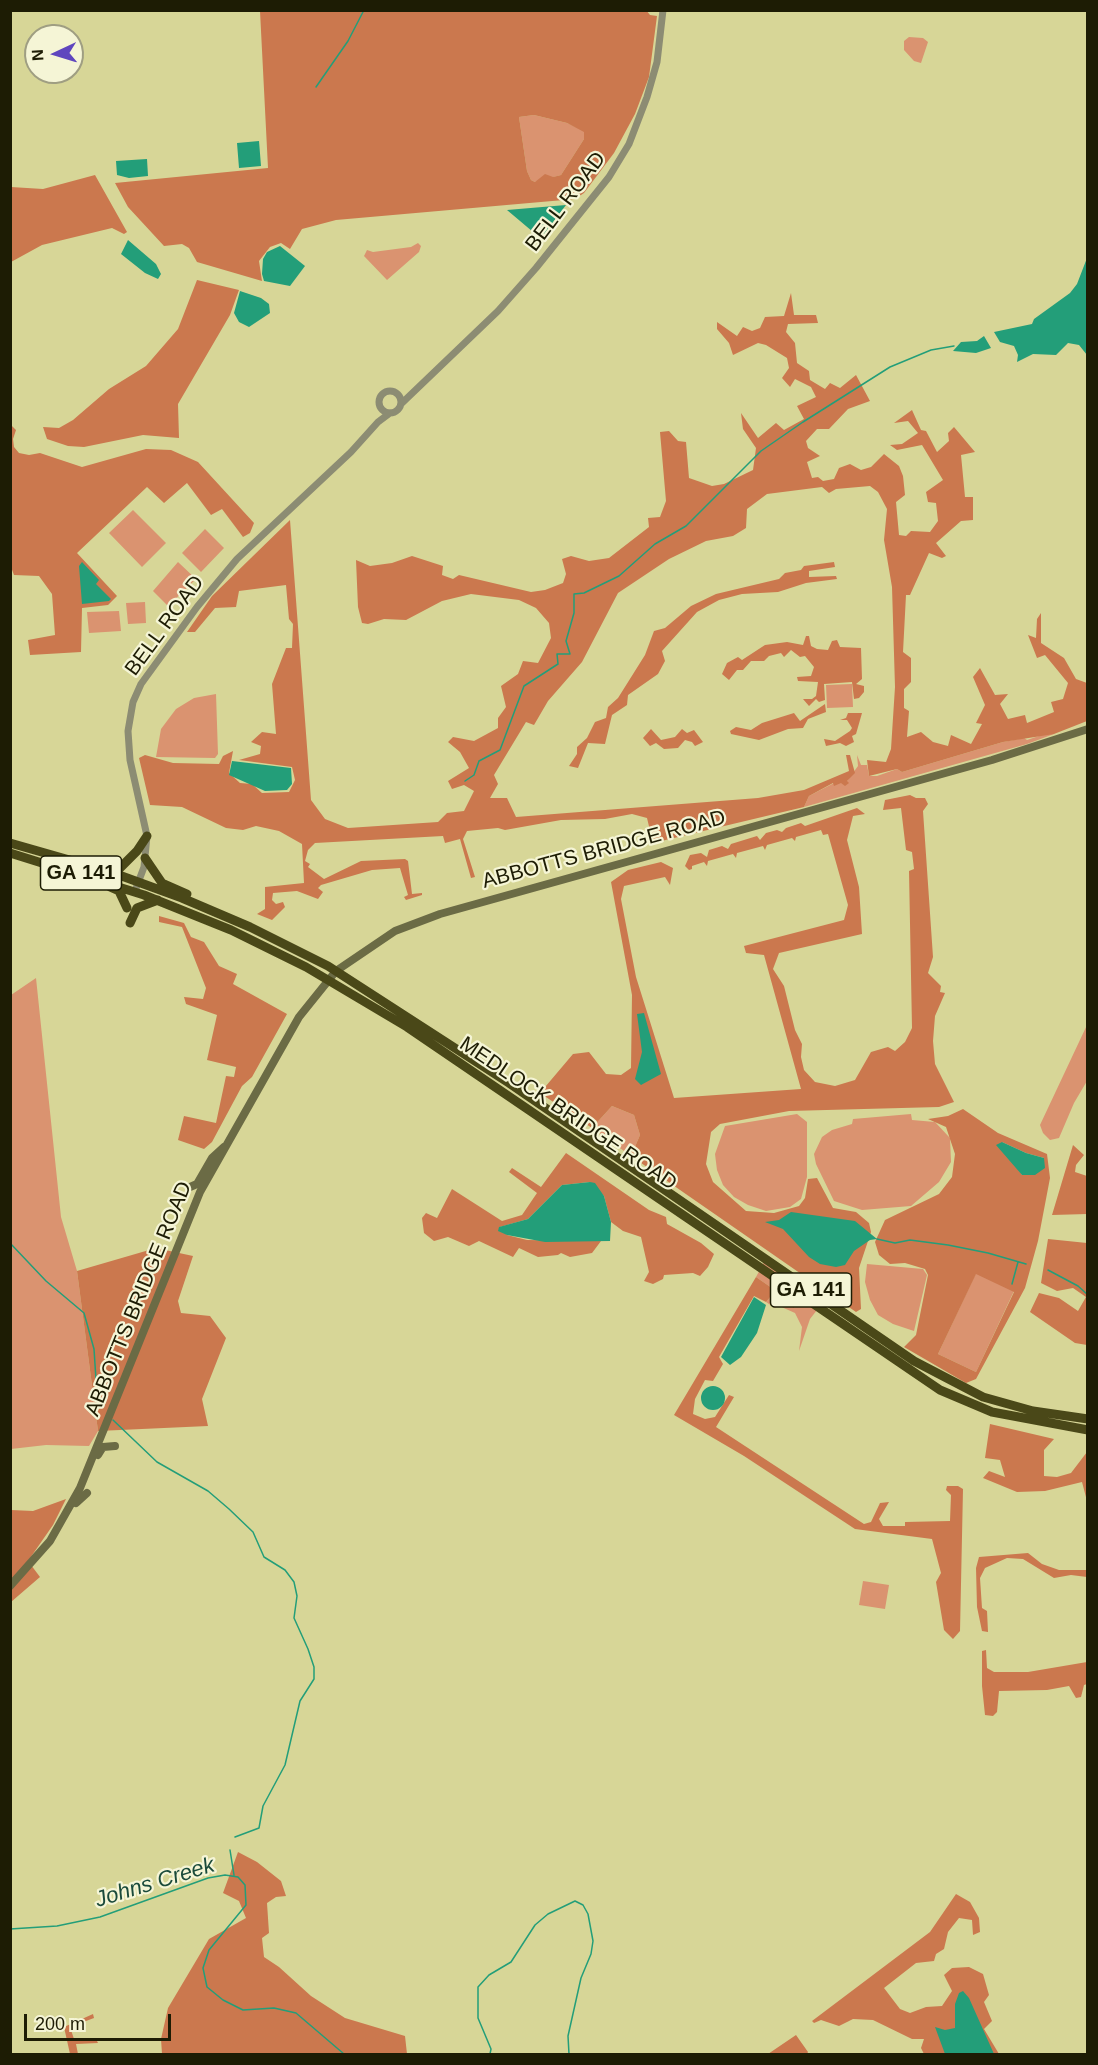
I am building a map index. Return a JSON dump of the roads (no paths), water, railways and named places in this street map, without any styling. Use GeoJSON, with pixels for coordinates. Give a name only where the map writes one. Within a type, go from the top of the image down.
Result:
{"type":"FeatureCollection","features":[{"type":"Feature","properties":{"kind":"highway"},"geometry":{"type":"LineString","coordinates":[[115,873],[137,851],[147,836]]}},
{"type":"Feature","properties":{"kind":"highway","name":"MEDLOCK BRIDGE ROAD"},"geometry":{"type":"LineString","coordinates":[[10,843],[115,873],[158,900],[231,930],[328,980],[417,1033],[940,1390],[992,1412],[1088,1431]]}},
{"type":"Feature","properties":{"kind":"highway","name":"MEDLOCK BRIDGE ROAD"},"geometry":{"type":"LineString","coordinates":[[10,853],[137,886],[218,914],[336,971],[518,1089],[922,1366],[983,1397],[1033,1411],[1088,1419]]}},
{"type":"Feature","properties":{"kind":"highway"},"geometry":{"type":"LineString","coordinates":[[145,858],[162,883],[209,903],[218,914]]}},
{"type":"Feature","properties":{"kind":"highway"},"geometry":{"type":"LineString","coordinates":[[46,863],[57,870],[116,889],[122,895],[127,908]]}},
{"type":"Feature","properties":{"kind":"highway"},"geometry":{"type":"LineString","coordinates":[[130,923],[137,908],[158,900]]}},
{"type":"Feature","properties":{"kind":"main road","name":"ABBOTTS BRIDGE ROAD"},"geometry":{"type":"LineString","coordinates":[[10,1586],[35,1560],[62,1521],[88,1470],[200,1192],[299,1017],[336,971],[395,931],[440,914],[992,760],[1088,729]]}},
{"type":"Feature","properties":{"kind":"main road","name":"ABBOTTS BRIDGE ROAD"},"geometry":{"type":"LineString","coordinates":[[190,1187],[197,1184],[212,1158],[227,1144]]}},
{"type":"Feature","properties":{"kind":"main road","name":"ABBOTTS BRIDGE ROAD"},"geometry":{"type":"LineString","coordinates":[[88,1470],[93,1468],[103,1447],[115,1446]]}},
{"type":"Feature","properties":{"kind":"main road","name":"ABBOTTS BRIDGE ROAD"},"geometry":{"type":"LineString","coordinates":[[62,1521],[68,1519],[79,1497],[87,1492]]}},
{"type":"Feature","properties":{"kind":"street","name":"BELL ROAD"},"geometry":{"type":"LineString","coordinates":[[137,886],[145,858],[147,836],[128,742],[130,712],[141,684],[197,607],[237,559],[366,437],[378,422],[400,408],[410,393],[430,377],[498,311],[536,268],[609,177],[631,138],[647,98],[657,62],[663,10]]}},
{"type":"Feature","properties":{"kind":"street","name":"BELL ROAD"},"geometry":{"type":"LineString","coordinates":[[366,437],[377,417],[378,405],[383,392],[411,388],[430,377]]}},
{"type":"Feature","properties":{"kind":"street"},"geometry":{"type":"LineString","coordinates":[[395,391],[402,403]]}},
{"type":"Feature","properties":{"kind":"street"},"geometry":{"type":"LineString","coordinates":[[378,405],[383,411],[390,413]]}},
{"type":"Feature","properties":{"kind":"waterway"},"geometry":{"type":"LineString","coordinates":[[316,87],[348,41],[364,10]]}},
{"type":"Feature","properties":{"kind":"waterway"},"geometry":{"type":"LineString","coordinates":[[465,781],[474,775],[479,761],[500,750],[524,686],[558,664],[557,654],[570,654],[566,641],[574,613],[574,594],[584,593],[619,576],[655,544],[686,526],[761,451],[803,422],[890,367],[931,350],[954,346]]}},
{"type":"Feature","properties":{"kind":"waterway"},"geometry":{"type":"LineString","coordinates":[[877,1239],[895,1243],[910,1240],[948,1245],[1026,1264]]}},
{"type":"Feature","properties":{"kind":"waterway"},"geometry":{"type":"LineString","coordinates":[[10,1243],[46,1281],[84,1313],[94,1349],[97,1395],[101,1407]]}},
{"type":"Feature","properties":{"kind":"waterway"},"geometry":{"type":"LineString","coordinates":[[1012,1284],[1018,1262]]}},
{"type":"Feature","properties":{"kind":"waterway"},"geometry":{"type":"LineString","coordinates":[[1048,1270],[1078,1286],[1088,1295]]}},
{"type":"Feature","properties":{"kind":"waterway"},"geometry":{"type":"LineString","coordinates":[[113,1420],[157,1462],[208,1491],[229,1509],[253,1532],[264,1557],[285,1570],[294,1582],[297,1596],[294,1618],[314,1667],[314,1679],[300,1701],[285,1765],[263,1806],[259,1828],[235,1837]]}},
{"type":"Feature","properties":{"kind":"waterway"},"geometry":{"type":"LineString","coordinates":[[230,1850],[234,1875]]}},
{"type":"Feature","properties":{"kind":"waterway","name":"Johns Creek"},"geometry":{"type":"LineString","coordinates":[[10,1929],[57,1926],[100,1917],[208,1878],[225,1875],[238,1877],[245,1885],[246,1905],[209,1950],[203,1968],[207,1987],[223,2000],[243,2010],[274,2008],[296,2013],[344,2054]]}},
{"type":"Feature","properties":{"kind":"waterway","name":"Johns Creek"},"geometry":{"type":"LineString","coordinates":[[490,2054],[491,2049],[478,2018],[478,1987],[489,1975],[511,1962],[535,1925],[548,1914],[575,1901],[583,1905],[588,1914],[593,1941],[591,1954],[581,1978],[568,2036],[569,2054]]}}]}
